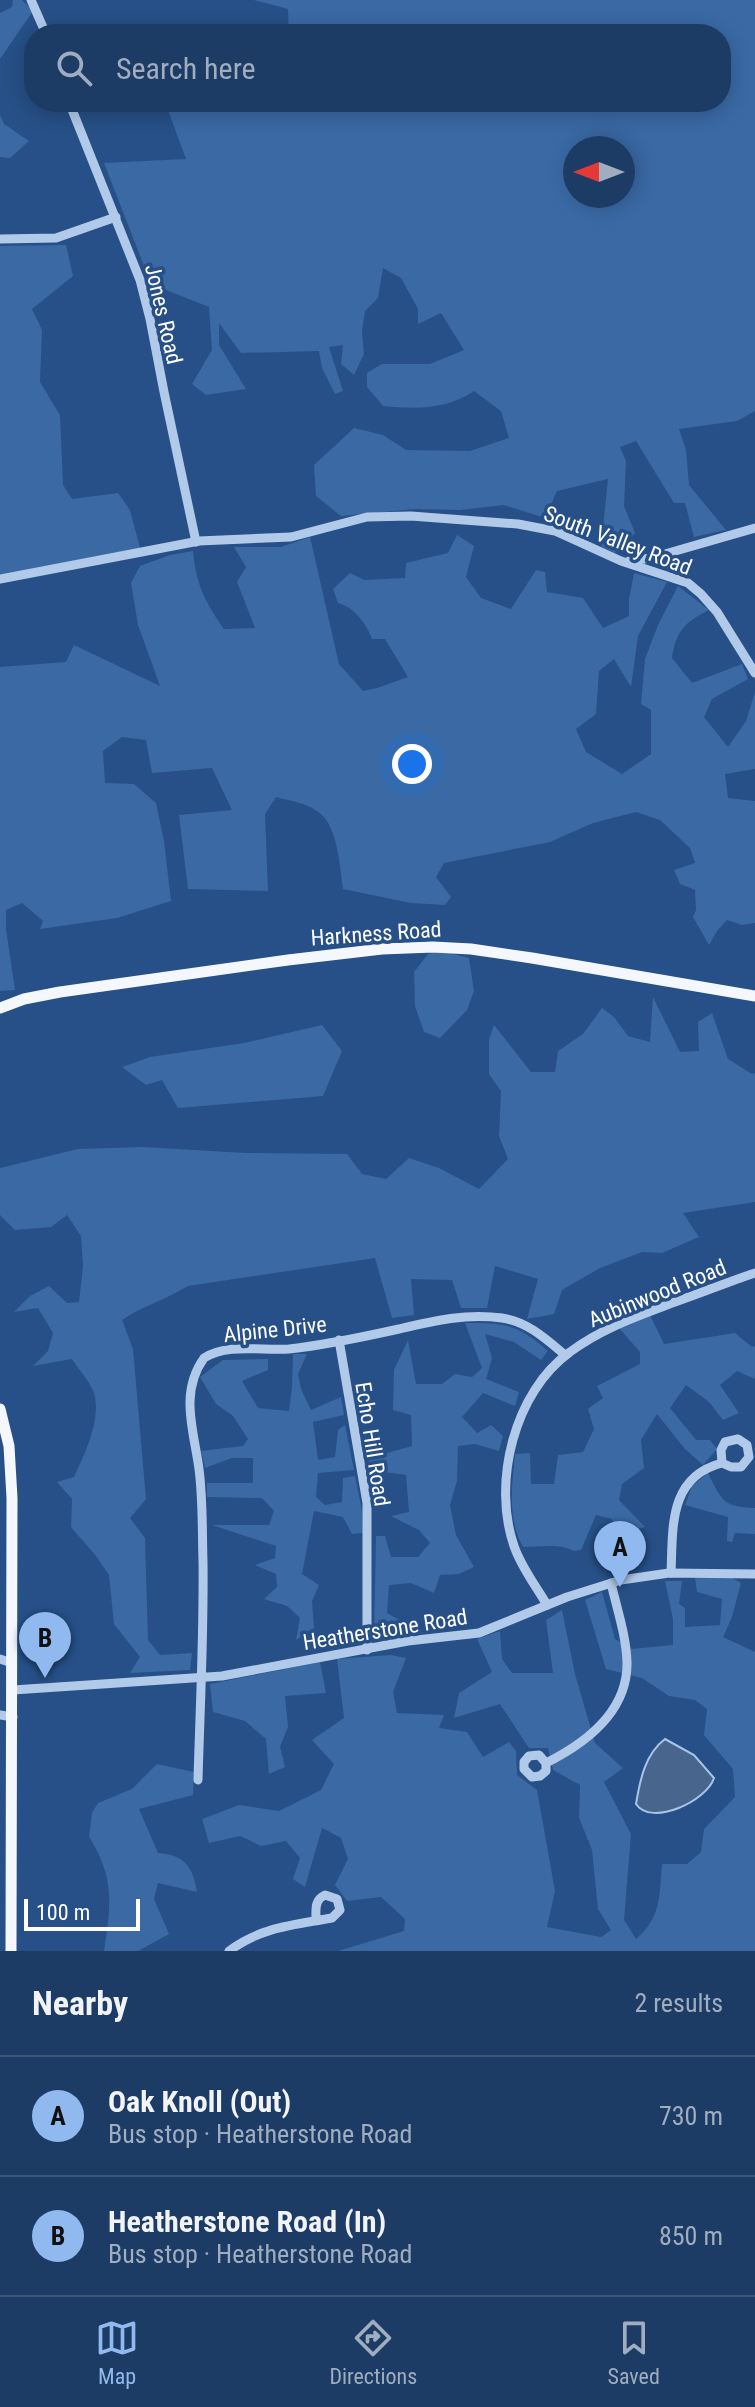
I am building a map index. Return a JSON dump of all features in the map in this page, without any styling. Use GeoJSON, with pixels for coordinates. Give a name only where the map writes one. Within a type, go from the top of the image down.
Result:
{"type":"FeatureCollection","features":[{"type":"Feature","properties":{"kind":"main road","name":"Harkness Road"},"geometry":{"type":"LineString","coordinates":[[0,1008],[24,999],[60,992],[288,960],[421,947],[477,950],[755,996]]}},
{"type":"Feature","properties":{"kind":"main road"},"geometry":{"type":"LineString","coordinates":[[0,1409],[10,1456],[6,1661],[13,1690],[11,1951]]}},
{"type":"Feature","properties":{"kind":"street"},"geometry":{"type":"LineString","coordinates":[[31,0],[42,24]]}},
{"type":"Feature","properties":{"kind":"street","name":"Jones Road"},"geometry":{"type":"LineString","coordinates":[[73,112],[137,270],[148,309],[196,542]]}},
{"type":"Feature","properties":{"kind":"street"},"geometry":{"type":"LineString","coordinates":[[0,239],[51,239],[116,217]]}},
{"type":"Feature","properties":{"kind":"street","name":"South Valley Road"},"geometry":{"type":"LineString","coordinates":[[0,579],[196,542],[279,539],[358,519],[389,515],[484,520],[542,528],[621,561],[675,577],[697,590],[717,612],[755,673]]}},
{"type":"Feature","properties":{"kind":"street"},"geometry":{"type":"LineString","coordinates":[[621,561],[646,560],[755,528]]}},
{"type":"Feature","properties":{"kind":"street","name":"Aubinwood Road"},"geometry":{"type":"LineString","coordinates":[[547,1605],[517,1555],[508,1523],[507,1475],[520,1417],[565,1355],[622,1322],[755,1273]]}},
{"type":"Feature","properties":{"kind":"street","name":"Alpine Drive"},"geometry":{"type":"LineString","coordinates":[[198,1780],[203,1610],[202,1503],[189,1407],[196,1373],[204,1358],[216,1352],[291,1348],[339,1340],[436,1319],[484,1317],[524,1325],[565,1355]]}},
{"type":"Feature","properties":{"kind":"street","name":"Echo Hill Road"},"geometry":{"type":"LineString","coordinates":[[339,1340],[367,1503],[367,1650]]}},
{"type":"Feature","properties":{"kind":"street"},"geometry":{"type":"LineString","coordinates":[[671,1573],[673,1527],[679,1499],[697,1474],[722,1463]]}},
{"type":"Feature","properties":{"kind":"street","name":"Heatherstone Road"},"geometry":{"type":"LineString","coordinates":[[13,1690],[201,1678],[408,1641],[479,1633],[611,1583],[671,1573],[755,1574]]}},
{"type":"Feature","properties":{"kind":"street"},"geometry":{"type":"LineString","coordinates":[[546,1763],[585,1740],[611,1713],[621,1695],[627,1663],[611,1583]]}},
{"type":"Feature","properties":{"kind":"street"},"geometry":{"type":"LineString","coordinates":[[0,1715],[13,1717]]}},
{"type":"Feature","properties":{"kind":"street"},"geometry":{"type":"LineString","coordinates":[[229,1951],[245,1939],[286,1925],[316,1921]]}},
{"type":"Feature","properties":{"kind":"shaded area"},"geometry":{"type":"Polygon","coordinates":[[[13,0],[22,0],[33,11],[0,59],[0,13],[12,7],[13,0]]]}},
{"type":"Feature","properties":{"kind":"shaded area"},"geometry":{"type":"Polygon","coordinates":[[[254,0],[755,0],[755,411],[737,421],[679,429],[686,450],[689,485],[726,530],[694,537],[685,503],[674,503],[636,441],[620,447],[626,461],[624,506],[635,533],[615,553],[601,546],[608,479],[557,491],[545,518],[504,505],[341,516],[316,496],[314,465],[354,428],[383,435],[406,450],[470,451],[509,438],[501,411],[474,391],[442,405],[407,408],[383,406],[367,387],[367,373],[382,364],[430,364],[464,350],[441,313],[418,324],[418,309],[401,278],[383,268],[378,298],[365,311],[362,331],[364,354],[354,375],[341,364],[343,345],[329,347],[343,391],[335,394],[322,368],[319,351],[241,353],[219,323],[219,345],[246,389],[206,395],[192,384],[212,350],[209,307],[151,284],[104,163],[186,159],[169,112],[731,112],[731,24],[289,24],[288,9],[254,0]]]}},
{"type":"Feature","properties":{"kind":"shaded area"},"geometry":{"type":"Polygon","coordinates":[[[0,115],[4,124],[29,141],[10,158],[0,157],[0,115]]]}},
{"type":"Feature","properties":{"kind":"shaded area"},"geometry":{"type":"Polygon","coordinates":[[[66,245],[73,276],[32,309],[42,330],[40,382],[60,415],[63,485],[72,499],[118,493],[130,510],[140,548],[0,575],[0,246],[66,245]]]}},
{"type":"Feature","properties":{"kind":"shaded area"},"geometry":{"type":"Polygon","coordinates":[[[457,535],[474,546],[466,577],[481,598],[511,609],[536,570],[545,572],[547,592],[583,598],[603,628],[629,616],[634,573],[667,582],[638,636],[631,687],[614,659],[599,671],[596,714],[576,729],[586,752],[622,774],[651,754],[651,710],[641,704],[645,659],[678,586],[709,610],[683,628],[672,658],[692,683],[742,664],[748,679],[712,699],[704,717],[728,747],[746,721],[755,692],[755,769],[725,774],[728,798],[755,801],[755,923],[742,925],[727,920],[709,945],[693,917],[696,910],[695,890],[680,884],[674,870],[695,863],[690,848],[660,820],[636,812],[593,823],[550,842],[444,863],[436,877],[451,897],[445,905],[411,903],[343,889],[338,851],[323,816],[301,804],[276,797],[265,814],[268,891],[188,889],[179,815],[232,810],[212,768],[152,773],[146,740],[122,737],[103,751],[105,783],[134,784],[156,803],[171,901],[117,918],[40,929],[43,921],[22,903],[6,910],[15,990],[0,991],[0,667],[66,662],[74,645],[160,686],[138,625],[131,583],[140,566],[170,555],[193,551],[202,592],[224,629],[255,628],[237,582],[246,567],[234,547],[281,547],[310,537],[339,664],[363,691],[377,688],[408,677],[385,639],[372,639],[359,616],[338,603],[333,589],[350,573],[364,580],[405,578],[406,563],[448,553],[457,535]]]}},
{"type":"Feature","properties":{"kind":"shaded area"},"geometry":{"type":"Polygon","coordinates":[[[442,951],[469,958],[474,991],[467,1010],[440,1038],[424,1032],[415,1006],[414,972],[428,954],[442,951]]]}},
{"type":"Feature","properties":{"kind":"shaded area"},"geometry":{"type":"Polygon","coordinates":[[[653,997],[680,1052],[699,1051],[698,1022],[712,1013],[728,1059],[755,1073],[755,1202],[683,1213],[699,1237],[662,1253],[642,1252],[600,1268],[562,1290],[554,1314],[527,1319],[538,1279],[495,1266],[487,1308],[461,1308],[452,1280],[411,1279],[414,1315],[392,1318],[375,1258],[188,1286],[122,1320],[133,1349],[146,1499],[130,1518],[145,1538],[148,1640],[160,1655],[192,1653],[190,1670],[130,1673],[140,1657],[114,1624],[109,1575],[71,1527],[72,1499],[57,1482],[74,1477],[86,1449],[95,1417],[94,1392],[72,1359],[33,1366],[48,1351],[53,1333],[38,1308],[14,1312],[30,1296],[49,1286],[67,1303],[79,1302],[83,1266],[81,1236],[67,1215],[51,1227],[15,1230],[0,1215],[0,1168],[78,1149],[143,1147],[245,1153],[347,1154],[362,1174],[386,1179],[409,1158],[439,1168],[479,1189],[508,1159],[499,1136],[501,1091],[489,1074],[489,1039],[494,1025],[531,1072],[555,1072],[558,1051],[583,1034],[602,1008],[614,1017],[628,1036],[650,1042],[653,997]]]}},
{"type":"Feature","properties":{"kind":"shaded area"},"geometry":{"type":"Polygon","coordinates":[[[322,1025],[342,1051],[323,1096],[178,1108],[162,1080],[146,1085],[122,1067],[150,1057],[244,1043],[322,1025]]]}},
{"type":"Feature","properties":{"kind":"shaded area"},"geometry":{"type":"Polygon","coordinates":[[[650,1315],[664,1344],[735,1333],[752,1347],[755,1346],[755,1379],[737,1371],[720,1385],[739,1413],[723,1420],[709,1402],[686,1385],[670,1408],[696,1440],[710,1440],[717,1449],[703,1465],[685,1449],[657,1414],[641,1440],[644,1468],[622,1484],[619,1500],[645,1527],[629,1532],[625,1546],[619,1545],[612,1519],[596,1515],[581,1550],[556,1546],[523,1547],[513,1513],[515,1454],[530,1453],[531,1484],[554,1484],[558,1455],[583,1452],[594,1429],[588,1409],[603,1398],[597,1386],[640,1364],[640,1352],[619,1328],[650,1315]]]}},
{"type":"Feature","properties":{"kind":"shaded area"},"geometry":{"type":"Polygon","coordinates":[[[465,1323],[519,1330],[548,1351],[541,1360],[514,1342],[485,1334],[492,1358],[486,1379],[519,1392],[515,1406],[483,1393],[462,1417],[477,1433],[491,1425],[503,1436],[499,1451],[475,1444],[458,1446],[457,1481],[450,1505],[456,1535],[474,1567],[459,1574],[440,1575],[434,1593],[411,1583],[389,1585],[387,1613],[423,1633],[374,1632],[376,1536],[385,1536],[391,1557],[418,1557],[430,1543],[419,1530],[391,1516],[409,1512],[406,1475],[370,1470],[366,1447],[387,1453],[412,1446],[411,1415],[393,1410],[394,1370],[408,1340],[416,1384],[442,1384],[455,1374],[472,1377],[482,1368],[465,1323]]]}},
{"type":"Feature","properties":{"kind":"shaded area"},"geometry":{"type":"Polygon","coordinates":[[[293,1354],[307,1354],[298,1374],[311,1410],[341,1397],[344,1415],[313,1422],[318,1460],[335,1457],[338,1430],[345,1425],[354,1470],[318,1473],[316,1497],[325,1505],[342,1502],[343,1478],[355,1476],[363,1533],[352,1534],[343,1517],[314,1511],[302,1574],[319,1585],[312,1601],[314,1628],[296,1640],[300,1618],[287,1606],[264,1599],[277,1587],[276,1574],[255,1565],[275,1558],[276,1546],[212,1525],[269,1525],[274,1511],[262,1498],[207,1497],[207,1483],[253,1483],[253,1458],[232,1458],[205,1468],[201,1451],[243,1446],[248,1439],[233,1416],[216,1404],[200,1377],[223,1360],[268,1359],[268,1370],[242,1381],[258,1408],[289,1411],[293,1354]]]}},
{"type":"Feature","properties":{"kind":"shaded area"},"geometry":{"type":"Polygon","coordinates":[[[708,1473],[725,1501],[755,1508],[755,1534],[735,1533],[732,1542],[727,1541],[728,1517],[685,1505],[692,1486],[708,1473]]]}},
{"type":"Feature","properties":{"kind":"shaded area"},"geometry":{"type":"Polygon","coordinates":[[[731,1577],[741,1583],[723,1637],[755,1652],[755,1951],[338,1951],[404,1931],[405,1919],[381,1897],[347,1901],[335,1885],[348,1859],[341,1838],[322,1828],[305,1887],[293,1879],[300,1858],[286,1841],[261,1846],[240,1836],[209,1843],[202,1819],[239,1805],[279,1811],[321,1790],[334,1764],[312,1740],[344,1718],[337,1659],[391,1655],[406,1658],[393,1692],[397,1713],[444,1715],[439,1728],[467,1732],[483,1757],[509,1742],[516,1751],[517,1775],[537,1790],[555,1891],[547,1927],[601,1937],[611,1930],[598,1909],[592,1850],[579,1818],[580,1785],[553,1770],[548,1748],[529,1748],[500,1704],[454,1718],[459,1693],[492,1672],[477,1639],[500,1631],[502,1659],[512,1673],[553,1673],[546,1620],[562,1610],[575,1674],[595,1743],[623,1768],[604,1782],[631,1834],[624,1920],[636,1939],[655,1914],[662,1864],[687,1864],[701,1852],[704,1829],[735,1797],[733,1769],[704,1735],[707,1709],[695,1700],[669,1696],[642,1678],[606,1669],[585,1600],[602,1592],[615,1639],[632,1649],[673,1645],[673,1619],[665,1581],[682,1581],[679,1604],[685,1608],[685,1627],[720,1625],[722,1599],[697,1592],[695,1578],[731,1577]]]}},
{"type":"Feature","properties":{"kind":"shaded area"},"geometry":{"type":"Polygon","coordinates":[[[320,1662],[326,1693],[285,1696],[288,1727],[280,1747],[285,1767],[269,1774],[266,1739],[245,1721],[213,1712],[210,1684],[320,1662]]]}},
{"type":"Feature","properties":{"kind":"shaded area"},"geometry":{"type":"Polygon","coordinates":[[[665,1739],[694,1755],[714,1778],[701,1795],[690,1802],[654,1813],[636,1804],[648,1760],[665,1739]]]}},
{"type":"Feature","properties":{"kind":"shaded area"},"geometry":{"type":"Polygon","coordinates":[[[157,1764],[194,1772],[193,1795],[139,1809],[158,1853],[174,1856],[186,1864],[193,1875],[197,1892],[158,1883],[154,1899],[169,1934],[138,1951],[104,1951],[109,1892],[103,1866],[89,1837],[92,1813],[98,1803],[132,1789],[157,1764]]]}},
{"type":"Feature","properties":{"kind":"place","name":"Oak Knoll (Out)"},"geometry":{"type":"Point","coordinates":[620,1587]}},
{"type":"Feature","properties":{"kind":"place","name":"Heatherstone Road (In)"},"geometry":{"type":"Point","coordinates":[45,1678]}}]}
